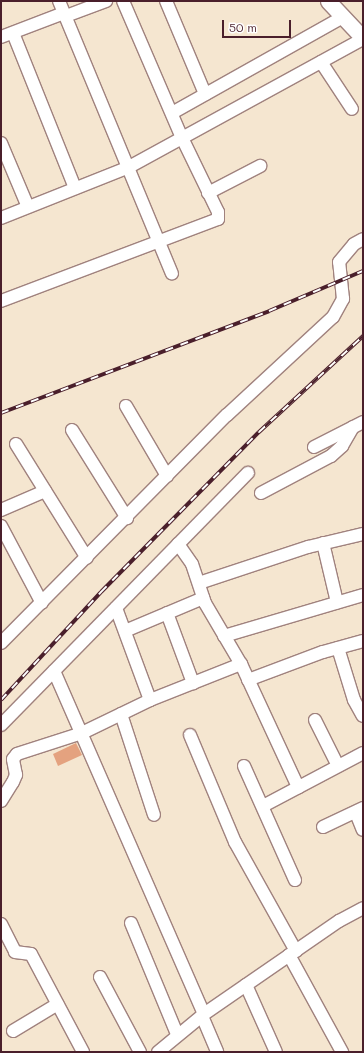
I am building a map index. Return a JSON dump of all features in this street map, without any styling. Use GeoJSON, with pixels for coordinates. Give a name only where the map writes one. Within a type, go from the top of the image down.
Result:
{"type":"FeatureCollection","features":[{"type":"Feature","properties":{"kind":"main road"},"geometry":{"type":"LineString","coordinates":[[328,1],[363,38]]}},
{"type":"Feature","properties":{"kind":"street"},"geometry":{"type":"LineString","coordinates":[[59,1],[130,167],[172,274]]}},
{"type":"Feature","properties":{"kind":"street"},"geometry":{"type":"LineString","coordinates":[[1,37],[106,1]]}},
{"type":"Feature","properties":{"kind":"street"},"geometry":{"type":"LineString","coordinates":[[1,301],[216,221],[219,215],[182,138],[123,1]]}},
{"type":"Feature","properties":{"kind":"street"},"geometry":{"type":"LineString","coordinates":[[166,1],[205,94]]}},
{"type":"Feature","properties":{"kind":"street"},"geometry":{"type":"LineString","coordinates":[[172,113],[343,17]]}},
{"type":"Feature","properties":{"kind":"street"},"geometry":{"type":"LineString","coordinates":[[13,33],[75,188]]}},
{"type":"Feature","properties":{"kind":"street"},"geometry":{"type":"LineString","coordinates":[[1,218],[130,167],[363,38]]}},
{"type":"Feature","properties":{"kind":"street"},"geometry":{"type":"LineString","coordinates":[[321,62],[352,109]]}},
{"type":"Feature","properties":{"kind":"street"},"geometry":{"type":"LineString","coordinates":[[1,143],[28,207]]}},
{"type":"Feature","properties":{"kind":"street"},"geometry":{"type":"LineString","coordinates":[[208,192],[260,166]]}},
{"type":"Feature","properties":{"kind":"street"},"geometry":{"type":"LineString","coordinates":[[2,641],[127,518],[227,415],[333,317],[343,299],[339,262],[354,244],[363,239]]}},
{"type":"Feature","properties":{"kind":"street"},"geometry":{"type":"LineString","coordinates":[[126,406],[168,476]]}},
{"type":"Feature","properties":{"kind":"street"},"geometry":{"type":"LineString","coordinates":[[314,447],[358,425]]}},
{"type":"Feature","properties":{"kind":"street"},"geometry":{"type":"LineString","coordinates":[[262,493],[331,456],[342,446],[358,425]]}},
{"type":"Feature","properties":{"kind":"street"},"geometry":{"type":"LineString","coordinates":[[72,430],[127,518]]}},
{"type":"Feature","properties":{"kind":"street"},"geometry":{"type":"LineString","coordinates":[[16,444],[87,558]]}},
{"type":"Feature","properties":{"kind":"street"},"geometry":{"type":"LineString","coordinates":[[1,725],[248,472]]}},
{"type":"Feature","properties":{"kind":"street"},"geometry":{"type":"LineString","coordinates":[[1,510],[45,491]]}},
{"type":"Feature","properties":{"kind":"street"},"geometry":{"type":"LineString","coordinates":[[1,526],[42,603]]}},
{"type":"Feature","properties":{"kind":"street"},"geometry":{"type":"LineString","coordinates":[[199,584],[324,543],[363,534]]}},
{"type":"Feature","properties":{"kind":"street"},"geometry":{"type":"LineString","coordinates":[[324,543],[337,602]]}},
{"type":"Feature","properties":{"kind":"street"},"geometry":{"type":"LineString","coordinates":[[178,544],[192,564],[203,598],[241,664],[298,787]]}},
{"type":"Feature","properties":{"kind":"street"},"geometry":{"type":"LineString","coordinates":[[224,636],[363,595]]}},
{"type":"Feature","properties":{"kind":"street"},"geometry":{"type":"LineString","coordinates":[[125,631],[203,598]]}},
{"type":"Feature","properties":{"kind":"street"},"geometry":{"type":"LineString","coordinates":[[116,608],[150,700]]}},
{"type":"Feature","properties":{"kind":"street"},"geometry":{"type":"LineString","coordinates":[[167,613],[193,683]]}},
{"type":"Feature","properties":{"kind":"street"},"geometry":{"type":"LineString","coordinates":[[248,680],[338,648],[363,642]]}},
{"type":"Feature","properties":{"kind":"street"},"geometry":{"type":"LineString","coordinates":[[338,648],[354,700],[363,716]]}},
{"type":"Feature","properties":{"kind":"street"},"geometry":{"type":"LineString","coordinates":[[1,801],[10,789],[16,775],[12,763],[14,756],[82,733],[150,700],[241,664]]}},
{"type":"Feature","properties":{"kind":"street"},"geometry":{"type":"LineString","coordinates":[[54,671],[203,1015],[217,1052]]}},
{"type":"Feature","properties":{"kind":"street"},"geometry":{"type":"LineString","coordinates":[[121,714],[154,815]]}},
{"type":"Feature","properties":{"kind":"street"},"geometry":{"type":"LineString","coordinates":[[315,720],[338,766]]}},
{"type":"Feature","properties":{"kind":"street"},"geometry":{"type":"LineString","coordinates":[[190,735],[235,842],[293,953],[342,1052]]}},
{"type":"Feature","properties":{"kind":"street"},"geometry":{"type":"LineString","coordinates":[[263,806],[363,753]]}},
{"type":"Feature","properties":{"kind":"street"},"geometry":{"type":"LineString","coordinates":[[244,766],[295,880]]}},
{"type":"Feature","properties":{"kind":"street"},"geometry":{"type":"LineString","coordinates":[[323,827],[359,810],[363,830]]}},
{"type":"Feature","properties":{"kind":"street"},"geometry":{"type":"LineString","coordinates":[[158,1052],[177,1034],[203,1015],[293,953],[363,908]]}},
{"type":"Feature","properties":{"kind":"street"},"geometry":{"type":"LineString","coordinates":[[1,924],[15,952],[31,954],[83,1052]]}},
{"type":"Feature","properties":{"kind":"street"},"geometry":{"type":"LineString","coordinates":[[131,924],[177,1034]]}},
{"type":"Feature","properties":{"kind":"street"},"geometry":{"type":"LineString","coordinates":[[100,977],[140,1052]]}},
{"type":"Feature","properties":{"kind":"street"},"geometry":{"type":"LineString","coordinates":[[246,985],[276,1052]]}},
{"type":"Feature","properties":{"kind":"street"},"geometry":{"type":"LineString","coordinates":[[13,1031],[58,1004]]}},
{"type":"Feature","properties":{"kind":"building"},"geometry":{"type":"Polygon","coordinates":[[[76,743],[82,755],[58,766],[53,754],[76,743]]]}},
{"type":"Feature","properties":{"kind":"railway"},"geometry":{"type":"LineString","coordinates":[[1,413],[269,311],[363,271]]}},
{"type":"Feature","properties":{"kind":"railway"},"geometry":{"type":"LineString","coordinates":[[1,700],[101,592],[259,432],[363,336]]}}]}
